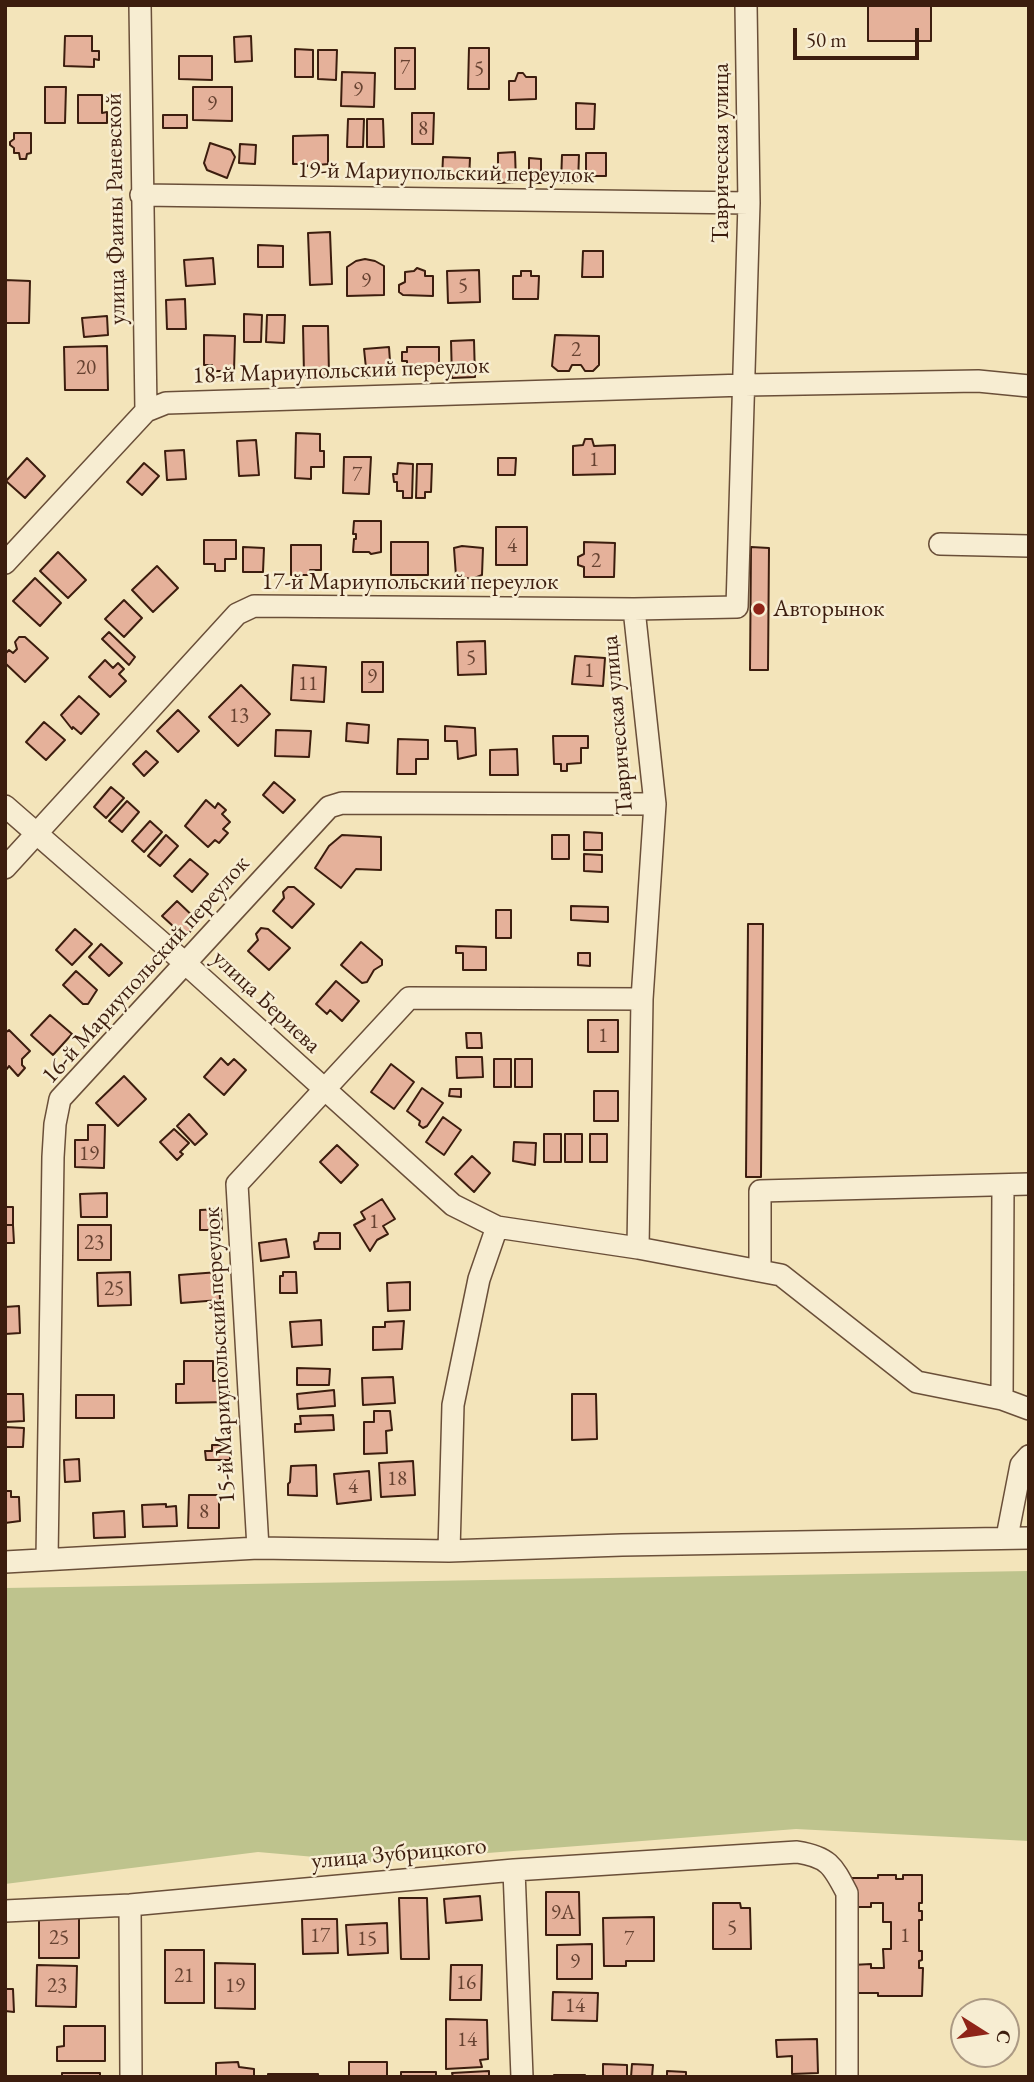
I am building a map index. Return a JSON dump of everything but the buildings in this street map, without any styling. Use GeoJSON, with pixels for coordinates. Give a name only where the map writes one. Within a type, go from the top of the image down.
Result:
{"type":"FeatureCollection","features":[{"type":"Feature","properties":{"kind":"street","name":"улица Фаины Раневской"},"geometry":{"type":"LineString","coordinates":[[140,5],[146,411]]}},
{"type":"Feature","properties":{"kind":"street","name":"Таврическая улица"},"geometry":{"type":"LineString","coordinates":[[638,1248],[642,999],[655,804],[634,609],[737,607],[746,386],[749,203],[746,5]]}},
{"type":"Feature","properties":{"kind":"street","name":"19-й Мариупольский переулок"},"geometry":{"type":"LineString","coordinates":[[141,195],[749,203]]}},
{"type":"Feature","properties":{"kind":"street","name":"18-й Мариупольский переулок"},"geometry":{"type":"LineString","coordinates":[[146,411],[166,403],[746,386],[978,381],[1029,386]]}},
{"type":"Feature","properties":{"kind":"street"},"geometry":{"type":"LineString","coordinates":[[5,563],[146,411]]}},
{"type":"Feature","properties":{"kind":"street"},"geometry":{"type":"LineString","coordinates":[[940,544],[1029,546]]}},
{"type":"Feature","properties":{"kind":"street","name":"17-й Мариупольский переулок"},"geometry":{"type":"LineString","coordinates":[[5,868],[237,614],[254,606],[634,609]]}},
{"type":"Feature","properties":{"kind":"street","name":"16-й Мариупольский переулок"},"geometry":{"type":"LineString","coordinates":[[47,1559],[53,1157],[60,1099],[329,807],[342,803],[655,804]]}},
{"type":"Feature","properties":{"kind":"street","name":"улица Бериева"},"geometry":{"type":"LineString","coordinates":[[5,806],[185,963],[453,1205],[497,1227],[638,1248],[781,1275],[917,1382],[1002,1399],[1029,1409]]}},
{"type":"Feature","properties":{"kind":"street","name":"15-й Мариупольский переулок"},"geometry":{"type":"LineString","coordinates":[[258,1548],[237,1184],[409,998],[642,999]]}},
{"type":"Feature","properties":{"kind":"street"},"geometry":{"type":"LineString","coordinates":[[760,1271],[760,1191],[1029,1184]]}},
{"type":"Feature","properties":{"kind":"street"},"geometry":{"type":"LineString","coordinates":[[1002,1399],[1003,1185]]}},
{"type":"Feature","properties":{"kind":"street"},"geometry":{"type":"LineString","coordinates":[[449,1551],[453,1405],[479,1279],[497,1227]]}},
{"type":"Feature","properties":{"kind":"street"},"geometry":{"type":"LineString","coordinates":[[1007,1537],[1021,1465],[1029,1456]]}},
{"type":"Feature","properties":{"kind":"street"},"geometry":{"type":"LineString","coordinates":[[5,1562],[258,1548],[449,1551],[1029,1538]]}},
{"type":"Feature","properties":{"kind":"street","name":"улица Зубрицкого"},"geometry":{"type":"LineString","coordinates":[[5,1911],[130,1905],[514,1870],[797,1852],[811,1855],[834,1867],[847,1893],[847,2077]]}},
{"type":"Feature","properties":{"kind":"street"},"geometry":{"type":"LineString","coordinates":[[514,1870],[522,2077]]}},
{"type":"Feature","properties":{"kind":"street"},"geometry":{"type":"LineString","coordinates":[[130,1905],[131,2077]]}},
{"type":"Feature","properties":{"kind":"green space"},"geometry":{"type":"Polygon","coordinates":[[[1029,1571],[1029,1841],[796,1829],[372,1862],[258,1852],[5,1884],[5,1588],[1029,1571]]]}},
{"type":"Feature","properties":{"kind":"place","name":"Авторынок"},"geometry":{"type":"Point","coordinates":[759,609]}}]}
